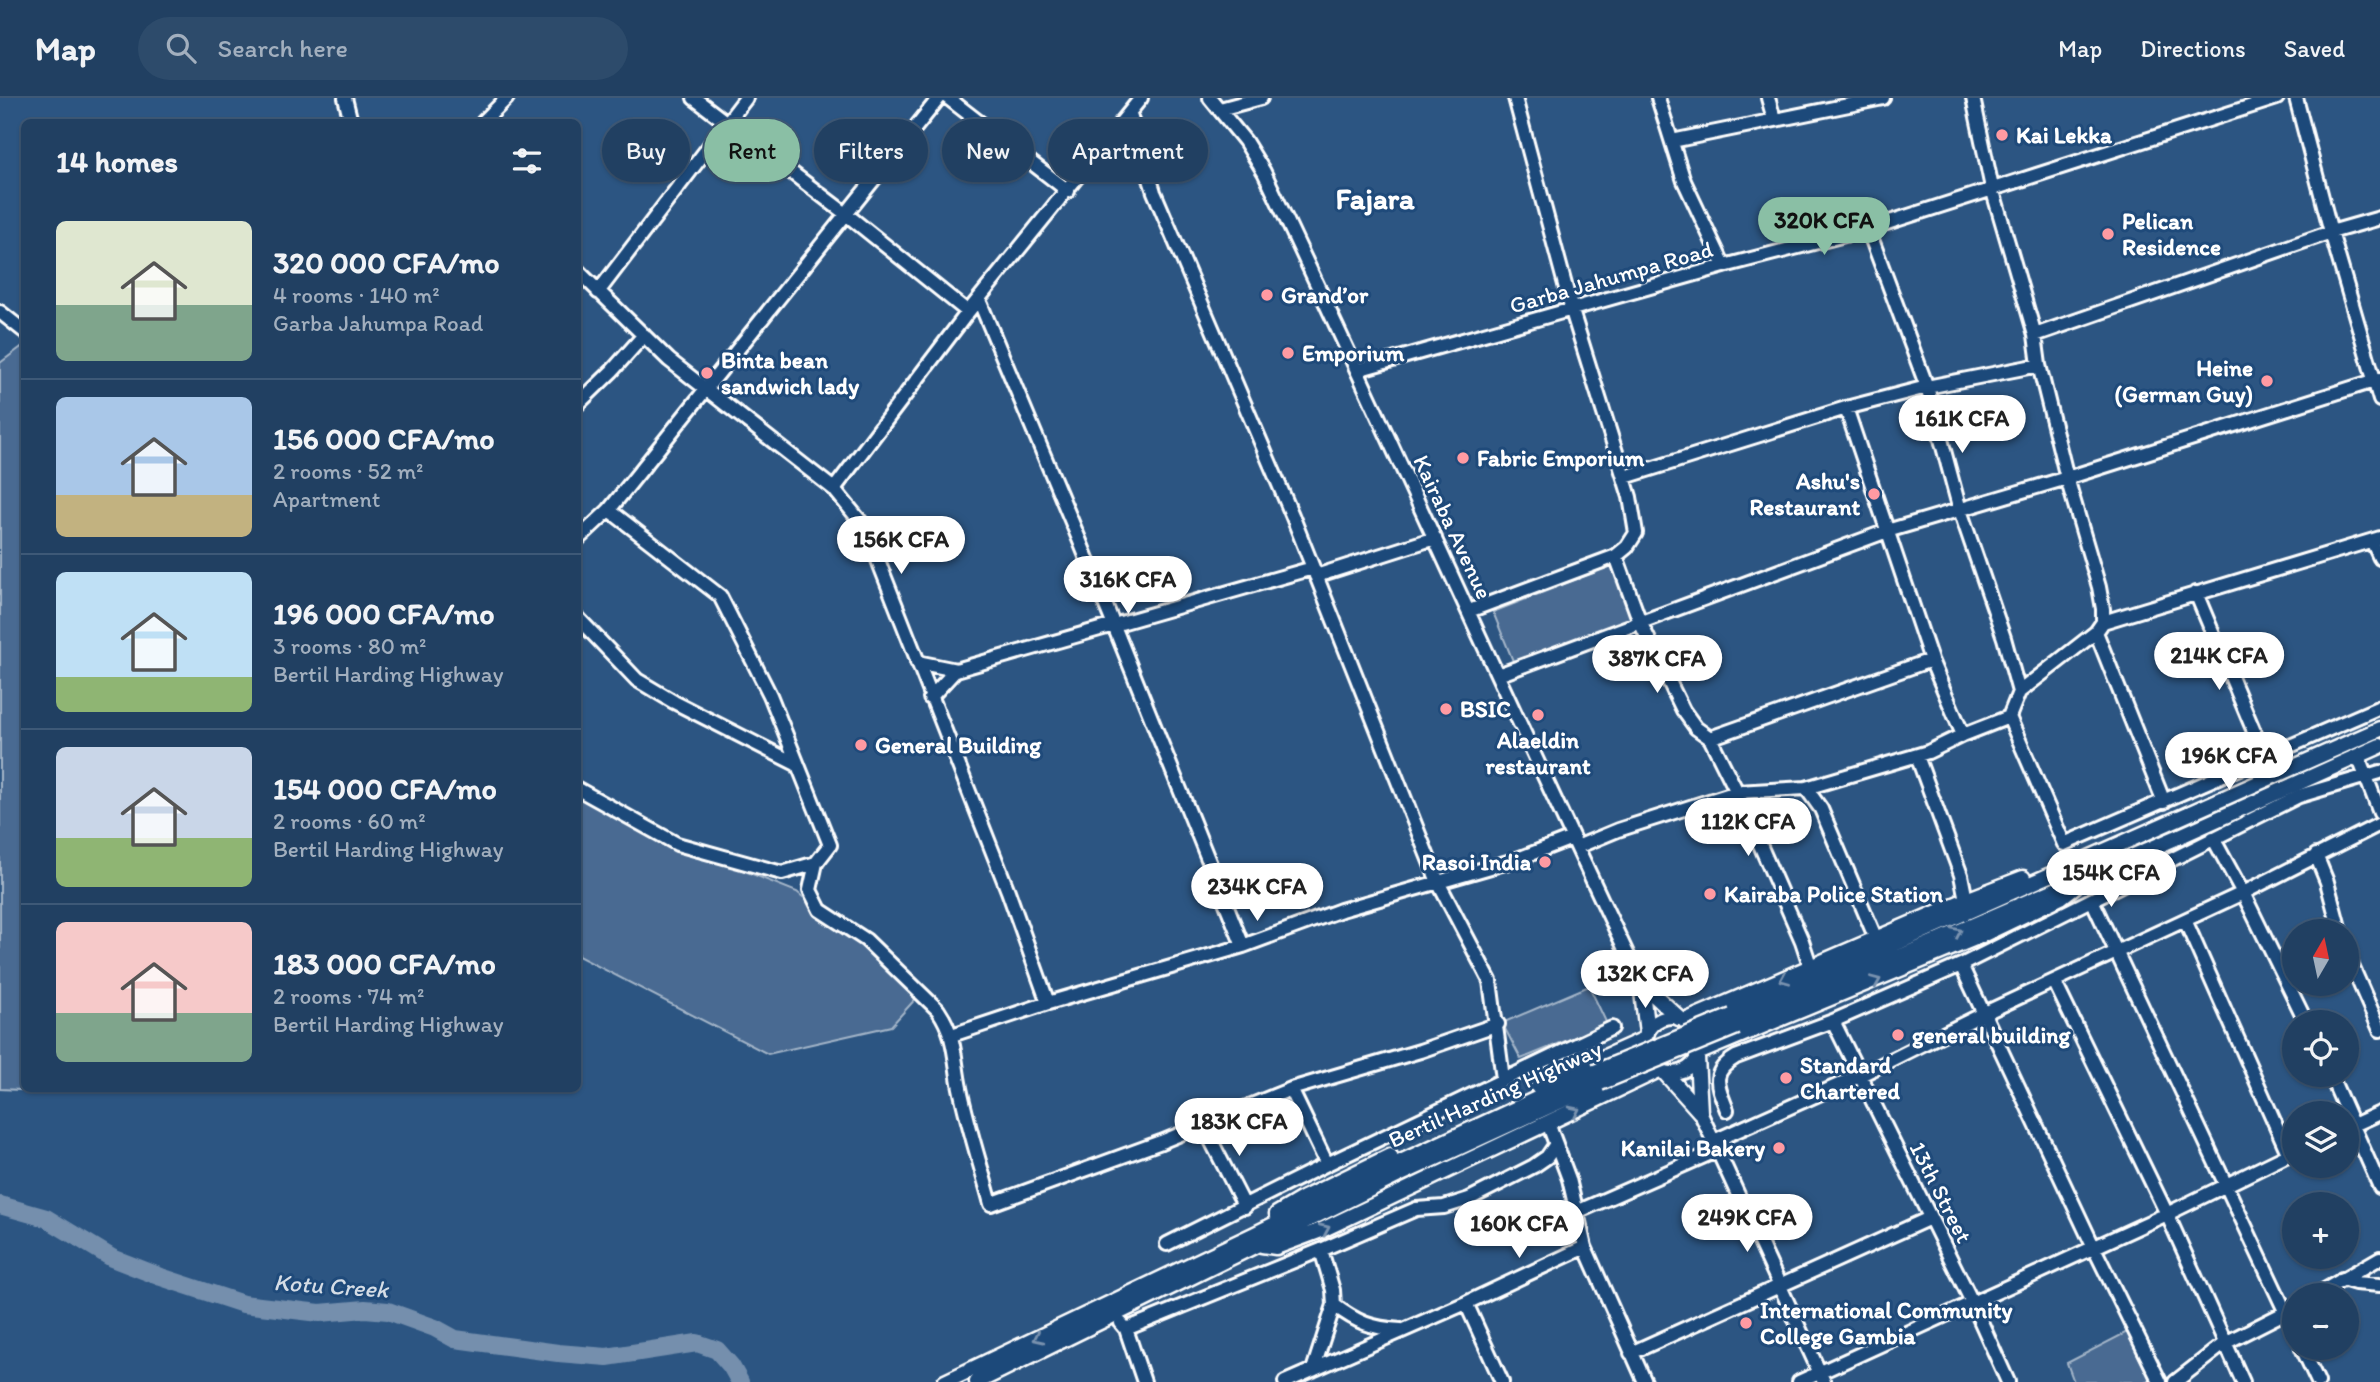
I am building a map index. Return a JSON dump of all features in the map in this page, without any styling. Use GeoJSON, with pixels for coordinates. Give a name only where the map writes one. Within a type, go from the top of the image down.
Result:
{"type":"FeatureCollection","features":[{"type":"Feature","properties":{"kind":"main road","name":"Bertil Harding Highway"},"geometry":{"type":"LineString","coordinates":[[2077,872],[2273,777],[2380,729]]}},
{"type":"Feature","properties":{"kind":"main road","name":"Bertil Harding Highway"},"geometry":{"type":"LineString","coordinates":[[977,1382],[1278,1229],[1523,1116],[1737,1027],[2048,884],[2178,837],[2380,746]]}},
{"type":"Feature","properties":{"kind":"main road"},"geometry":{"type":"LineString","coordinates":[[1641,983],[1682,1019],[1811,968],[1966,900],[2048,869],[2077,872],[2074,887],[2061,897],[1980,936],[1698,1055],[1700,1112]]}},
{"type":"Feature","properties":{"kind":"main road"},"geometry":{"type":"LineString","coordinates":[[1641,983],[1646,1036],[1304,1198],[1274,1216],[1258,1240],[1276,1247],[1324,1229],[1662,1071],[1700,1112]]}},
{"type":"Feature","properties":{"kind":"main road","name":"Bertil Harding Highway"},"geometry":{"type":"LineString","coordinates":[[945,1382],[1258,1240]]}},
{"type":"Feature","properties":{"kind":"street"},"geometry":{"type":"LineString","coordinates":[[345,98],[350,119]]}},
{"type":"Feature","properties":{"kind":"street"},"geometry":{"type":"LineString","coordinates":[[486,119],[507,98]]}},
{"type":"Feature","properties":{"kind":"street"},"geometry":{"type":"LineString","coordinates":[[694,98],[720,119]]}},
{"type":"Feature","properties":{"kind":"street"},"geometry":{"type":"LineString","coordinates":[[730,119],[746,98]]}},
{"type":"Feature","properties":{"kind":"street"},"geometry":{"type":"LineString","coordinates":[[581,536],[609,510],[939,98]]}},
{"type":"Feature","properties":{"kind":"street"},"geometry":{"type":"LineString","coordinates":[[948,98],[1068,191]]}},
{"type":"Feature","properties":{"kind":"street"},"geometry":{"type":"LineString","coordinates":[[834,488],[968,312],[1142,98]]}},
{"type":"Feature","properties":{"kind":"street","name":"Kairaba Avenue"},"geometry":{"type":"LineString","coordinates":[[1209,98],[1245,141],[1264,172],[1641,983]]}},
{"type":"Feature","properties":{"kind":"street"},"geometry":{"type":"LineString","coordinates":[[1220,109],[1261,98]]}},
{"type":"Feature","properties":{"kind":"street"},"geometry":{"type":"LineString","coordinates":[[1469,611],[1616,556],[1627,547],[1636,533],[1625,477],[1572,311],[1515,98]]}},
{"type":"Feature","properties":{"kind":"street"},"geometry":{"type":"LineString","coordinates":[[1658,98],[1684,181],[1724,266]]}},
{"type":"Feature","properties":{"kind":"street"},"geometry":{"type":"LineString","coordinates":[[1768,98],[1774,118]]}},
{"type":"Feature","properties":{"kind":"street"},"geometry":{"type":"LineString","coordinates":[[1672,141],[1774,118],[1883,98]]}},
{"type":"Feature","properties":{"kind":"street"},"geometry":{"type":"LineString","coordinates":[[1973,98],[1992,188],[2035,335],[2039,365],[2067,478],[2099,587],[2103,609],[2099,627],[2164,802]]}},
{"type":"Feature","properties":{"kind":"street","name":"Garba Jahumpa Road"},"geometry":{"type":"LineString","coordinates":[[1357,370],[1724,266],[1868,229],[2277,98]]}},
{"type":"Feature","properties":{"kind":"street"},"geometry":{"type":"LineString","coordinates":[[2296,98],[2331,232],[2378,380],[2380,400]]}},
{"type":"Feature","properties":{"kind":"street"},"geometry":{"type":"LineString","coordinates":[[1130,114],[1154,192],[1315,572],[1438,882],[1490,981],[1498,1024],[1503,1079]]}},
{"type":"Feature","properties":{"kind":"street"},"geometry":{"type":"LineString","coordinates":[[598,292],[704,153]]}},
{"type":"Feature","properties":{"kind":"street"},"geometry":{"type":"LineString","coordinates":[[800,180],[968,312]]}},
{"type":"Feature","properties":{"kind":"street"},"geometry":{"type":"LineString","coordinates":[[2035,335],[2331,232],[2380,218]]}},
{"type":"Feature","properties":{"kind":"street"},"geometry":{"type":"LineString","coordinates":[[1868,229],[1927,387],[1960,510],[2020,692]]}},
{"type":"Feature","properties":{"kind":"street"},"geometry":{"type":"LineString","coordinates":[[581,274],[669,360],[834,488],[865,527],[1008,891],[1048,1003]]}},
{"type":"Feature","properties":{"kind":"street"},"geometry":{"type":"LineString","coordinates":[[979,300],[1243,946]]}},
{"type":"Feature","properties":{"kind":"street"},"geometry":{"type":"LineString","coordinates":[[0,312],[21,329]]}},
{"type":"Feature","properties":{"kind":"street"},"geometry":{"type":"LineString","coordinates":[[581,401],[643,335]]}},
{"type":"Feature","properties":{"kind":"street"},"geometry":{"type":"LineString","coordinates":[[1625,477],[1846,408],[1927,387],[2039,365]]}},
{"type":"Feature","properties":{"kind":"street"},"geometry":{"type":"LineString","coordinates":[[1498,675],[1887,531],[2067,478],[2378,380]]}},
{"type":"Feature","properties":{"kind":"street"},"geometry":{"type":"LineString","coordinates":[[1846,408],[1931,660],[1963,735]]}},
{"type":"Feature","properties":{"kind":"street"},"geometry":{"type":"LineString","coordinates":[[609,510],[720,596],[770,695],[831,845],[816,863],[810,890],[820,910],[866,940],[939,1010],[952,1035],[960,1088],[991,1204],[1203,1125],[1291,1089],[1420,1051],[1498,1024]]}},
{"type":"Feature","properties":{"kind":"street"},"geometry":{"type":"LineString","coordinates":[[917,662],[956,670],[1113,624],[1435,538]]}},
{"type":"Feature","properties":{"kind":"street"},"geometry":{"type":"LineString","coordinates":[[952,1035],[1048,1003],[1243,946],[1341,910],[1618,830],[1737,792],[1806,788],[1917,756],[2008,717],[2020,692],[2099,627],[2196,593],[2376,540],[2380,558]]}},
{"type":"Feature","properties":{"kind":"street"},"geometry":{"type":"LineString","coordinates":[[1616,556],[1640,622],[1683,710],[1696,727],[1710,738],[1737,792],[1802,941],[1811,968]]}},
{"type":"Feature","properties":{"kind":"street"},"geometry":{"type":"LineString","coordinates":[[2196,593],[2273,777]]}},
{"type":"Feature","properties":{"kind":"street"},"geometry":{"type":"LineString","coordinates":[[581,621],[637,680],[674,702],[798,765]]}},
{"type":"Feature","properties":{"kind":"street"},"geometry":{"type":"LineString","coordinates":[[1710,738],[1931,660]]}},
{"type":"Feature","properties":{"kind":"street"},"geometry":{"type":"LineString","coordinates":[[930,698],[956,670]]}},
{"type":"Feature","properties":{"kind":"street"},"geometry":{"type":"LineString","coordinates":[[2008,717],[2064,844],[2380,707]]}},
{"type":"Feature","properties":{"kind":"street"},"geometry":{"type":"LineString","coordinates":[[1917,756],[1961,875],[1966,900]]}},
{"type":"Feature","properties":{"kind":"street"},"geometry":{"type":"LineString","coordinates":[[2358,756],[2380,813]]}},
{"type":"Feature","properties":{"kind":"street"},"geometry":{"type":"LineString","coordinates":[[1727,1110],[1717,1082],[1718,1073],[1726,1063],[1833,1021],[1961,965],[2299,796],[2380,772]]}},
{"type":"Feature","properties":{"kind":"street"},"geometry":{"type":"LineString","coordinates":[[1806,788],[1821,809],[1876,939]]}},
{"type":"Feature","properties":{"kind":"street"},"geometry":{"type":"LineString","coordinates":[[581,791],[677,844],[782,873],[816,863]]}},
{"type":"Feature","properties":{"kind":"street"},"geometry":{"type":"LineString","coordinates":[[1578,1211],[1985,1013],[2243,893],[2380,824]]}},
{"type":"Feature","properties":{"kind":"street"},"geometry":{"type":"LineString","coordinates":[[2213,838],[2300,1010]]}},
{"type":"Feature","properties":{"kind":"street"},"geometry":{"type":"LineString","coordinates":[[2316,855],[2327,882],[2337,919]]}},
{"type":"Feature","properties":{"kind":"street"},"geometry":{"type":"LineString","coordinates":[[2092,900],[2282,1295]]}},
{"type":"Feature","properties":{"kind":"street"},"geometry":{"type":"LineString","coordinates":[[2185,920],[2282,1132]]}},
{"type":"Feature","properties":{"kind":"street"},"geometry":{"type":"LineString","coordinates":[[1961,965],[2160,1382]]}},
{"type":"Feature","properties":{"kind":"street"},"geometry":{"type":"LineString","coordinates":[[2054,981],[2167,1214],[2243,1382]]}},
{"type":"Feature","properties":{"kind":"street"},"geometry":{"type":"LineString","coordinates":[[2359,983],[2380,1030]]}},
{"type":"Feature","properties":{"kind":"street"},"geometry":{"type":"LineString","coordinates":[[1682,1019],[1698,1034],[1698,1055],[1684,1071],[1662,1071],[1647,1057],[1646,1036],[1661,1020],[1682,1019]]}},
{"type":"Feature","properties":{"kind":"street","name":"13th Street"},"geometry":{"type":"LineString","coordinates":[[1833,1021],[1972,1302],[2008,1382]]}},
{"type":"Feature","properties":{"kind":"street"},"geometry":{"type":"LineString","coordinates":[[1167,1244],[1327,1164],[1612,1028]]}},
{"type":"Feature","properties":{"kind":"street"},"geometry":{"type":"LineString","coordinates":[[1291,1089],[1327,1164]]}},
{"type":"Feature","properties":{"kind":"street"},"geometry":{"type":"LineString","coordinates":[[1700,1112],[1822,1377]]}},
{"type":"Feature","properties":{"kind":"street"},"geometry":{"type":"LineString","coordinates":[[2359,1123],[2380,1113]]}},
{"type":"Feature","properties":{"kind":"street"},"geometry":{"type":"LineString","coordinates":[[1548,1123],[1578,1211],[1586,1247],[1645,1382]]}},
{"type":"Feature","properties":{"kind":"street"},"geometry":{"type":"LineString","coordinates":[[1203,1125],[1245,1207]]}},
{"type":"Feature","properties":{"kind":"street"},"geometry":{"type":"LineString","coordinates":[[1126,1329],[1416,1209],[1444,1207],[1469,1199],[1534,1166],[1547,1157],[1556,1144]]}},
{"type":"Feature","properties":{"kind":"street"},"geometry":{"type":"LineString","coordinates":[[2359,1145],[2380,1187]]}},
{"type":"Feature","properties":{"kind":"street"},"geometry":{"type":"LineString","coordinates":[[1799,1382],[1822,1377],[1972,1302],[2282,1159]]}},
{"type":"Feature","properties":{"kind":"street"},"geometry":{"type":"LineString","coordinates":[[1631,1353],[1930,1217]]}},
{"type":"Feature","properties":{"kind":"street"},"geometry":{"type":"LineString","coordinates":[[1285,1382],[1586,1247]]}},
{"type":"Feature","properties":{"kind":"street"},"geometry":{"type":"LineString","coordinates":[[1312,1370],[1325,1339],[1334,1305],[1333,1290],[1321,1250]]}},
{"type":"Feature","properties":{"kind":"street"},"geometry":{"type":"LineString","coordinates":[[2336,1283],[2380,1258]]}},
{"type":"Feature","properties":{"kind":"street"},"geometry":{"type":"LineString","coordinates":[[2342,1279],[2380,1285]]}},
{"type":"Feature","properties":{"kind":"street"},"geometry":{"type":"LineString","coordinates":[[1466,1303],[1502,1382]]}},
{"type":"Feature","properties":{"kind":"street"},"geometry":{"type":"LineString","coordinates":[[1334,1305],[1356,1322],[1405,1330]]}},
{"type":"Feature","properties":{"kind":"street"},"geometry":{"type":"LineString","coordinates":[[1115,1314],[1126,1329],[1145,1381]]}},
{"type":"Feature","properties":{"kind":"street"},"geometry":{"type":"LineString","coordinates":[[2175,1382],[2225,1343],[2282,1315]]}},
{"type":"Feature","properties":{"kind":"street"},"geometry":{"type":"LineString","coordinates":[[2308,1360],[2318,1382]]}},
{"type":"Feature","properties":{"kind":"shaded area"},"geometry":{"type":"Polygon","coordinates":[[[21,347],[21,1090],[0,1089],[0,363],[21,347]]]}},
{"type":"Feature","properties":{"kind":"shaded area"},"geometry":{"type":"Polygon","coordinates":[[[1615,564],[1637,618],[1515,666],[1493,612],[1615,564]]]}},
{"type":"Feature","properties":{"kind":"shaded area"},"geometry":{"type":"Polygon","coordinates":[[[581,791],[677,844],[797,892],[919,995],[891,1026],[768,1054],[581,958],[581,791]]]}},
{"type":"Feature","properties":{"kind":"shaded area"},"geometry":{"type":"Polygon","coordinates":[[[1589,986],[1607,1024],[1521,1059],[1502,1023],[1589,986]]]}},
{"type":"Feature","properties":{"kind":"shaded area"},"geometry":{"type":"Polygon","coordinates":[[[2127,1332],[2151,1382],[2074,1382],[2067,1363],[2127,1332]]]}},
{"type":"Feature","properties":{"kind":"waterway","name":"Kotu Creek"},"geometry":{"type":"LineString","coordinates":[[0,1205],[46,1218],[112,1258],[243,1304],[320,1313],[365,1309],[388,1311],[435,1328],[455,1339],[558,1353],[607,1357],[697,1343],[717,1350],[740,1382]]}},
{"type":"Feature","properties":{"kind":"place","name":"Kai Lekka"},"geometry":{"type":"Point","coordinates":[2002,135]}},
{"type":"Feature","properties":{"kind":"place","name":"Pelican Residence"},"geometry":{"type":"Point","coordinates":[2108,234]}},
{"type":"Feature","properties":{"kind":"place","name":"Grand’or"},"geometry":{"type":"Point","coordinates":[1267,295]}},
{"type":"Feature","properties":{"kind":"place","name":"Emporium"},"geometry":{"type":"Point","coordinates":[1288,353]}},
{"type":"Feature","properties":{"kind":"place","name":"Binta bean sandwich lady"},"geometry":{"type":"Point","coordinates":[707,373]}},
{"type":"Feature","properties":{"kind":"place","name":"Heine (German Guy)"},"geometry":{"type":"Point","coordinates":[2267,381]}},
{"type":"Feature","properties":{"kind":"place","name":"Fabric Emporium"},"geometry":{"type":"Point","coordinates":[1463,458]}},
{"type":"Feature","properties":{"kind":"place","name":"Ashu's Restaurant"},"geometry":{"type":"Point","coordinates":[1874,494]}},
{"type":"Feature","properties":{"kind":"place","name":"BSIC"},"geometry":{"type":"Point","coordinates":[1446,709]}},
{"type":"Feature","properties":{"kind":"place","name":"Alaeldin restaurant"},"geometry":{"type":"Point","coordinates":[1538,715]}},
{"type":"Feature","properties":{"kind":"place","name":"General Building"},"geometry":{"type":"Point","coordinates":[861,745]}},
{"type":"Feature","properties":{"kind":"place","name":"Rasoi India"},"geometry":{"type":"Point","coordinates":[1545,862]}},
{"type":"Feature","properties":{"kind":"place","name":"Kairaba Police Station"},"geometry":{"type":"Point","coordinates":[1710,894]}},
{"type":"Feature","properties":{"kind":"place","name":"general building"},"geometry":{"type":"Point","coordinates":[1898,1035]}},
{"type":"Feature","properties":{"kind":"place","name":"Standard Chartered"},"geometry":{"type":"Point","coordinates":[1786,1078]}},
{"type":"Feature","properties":{"kind":"place","name":"Kanilai Bakery"},"geometry":{"type":"Point","coordinates":[1779,1148]}},
{"type":"Feature","properties":{"kind":"place","name":"International Community College Gambia"},"geometry":{"type":"Point","coordinates":[1746,1323]}},
{"type":"Feature","properties":{"kind":"district","name":"Fajara"},"geometry":{"type":"Point","coordinates":[1375,199]}}]}
